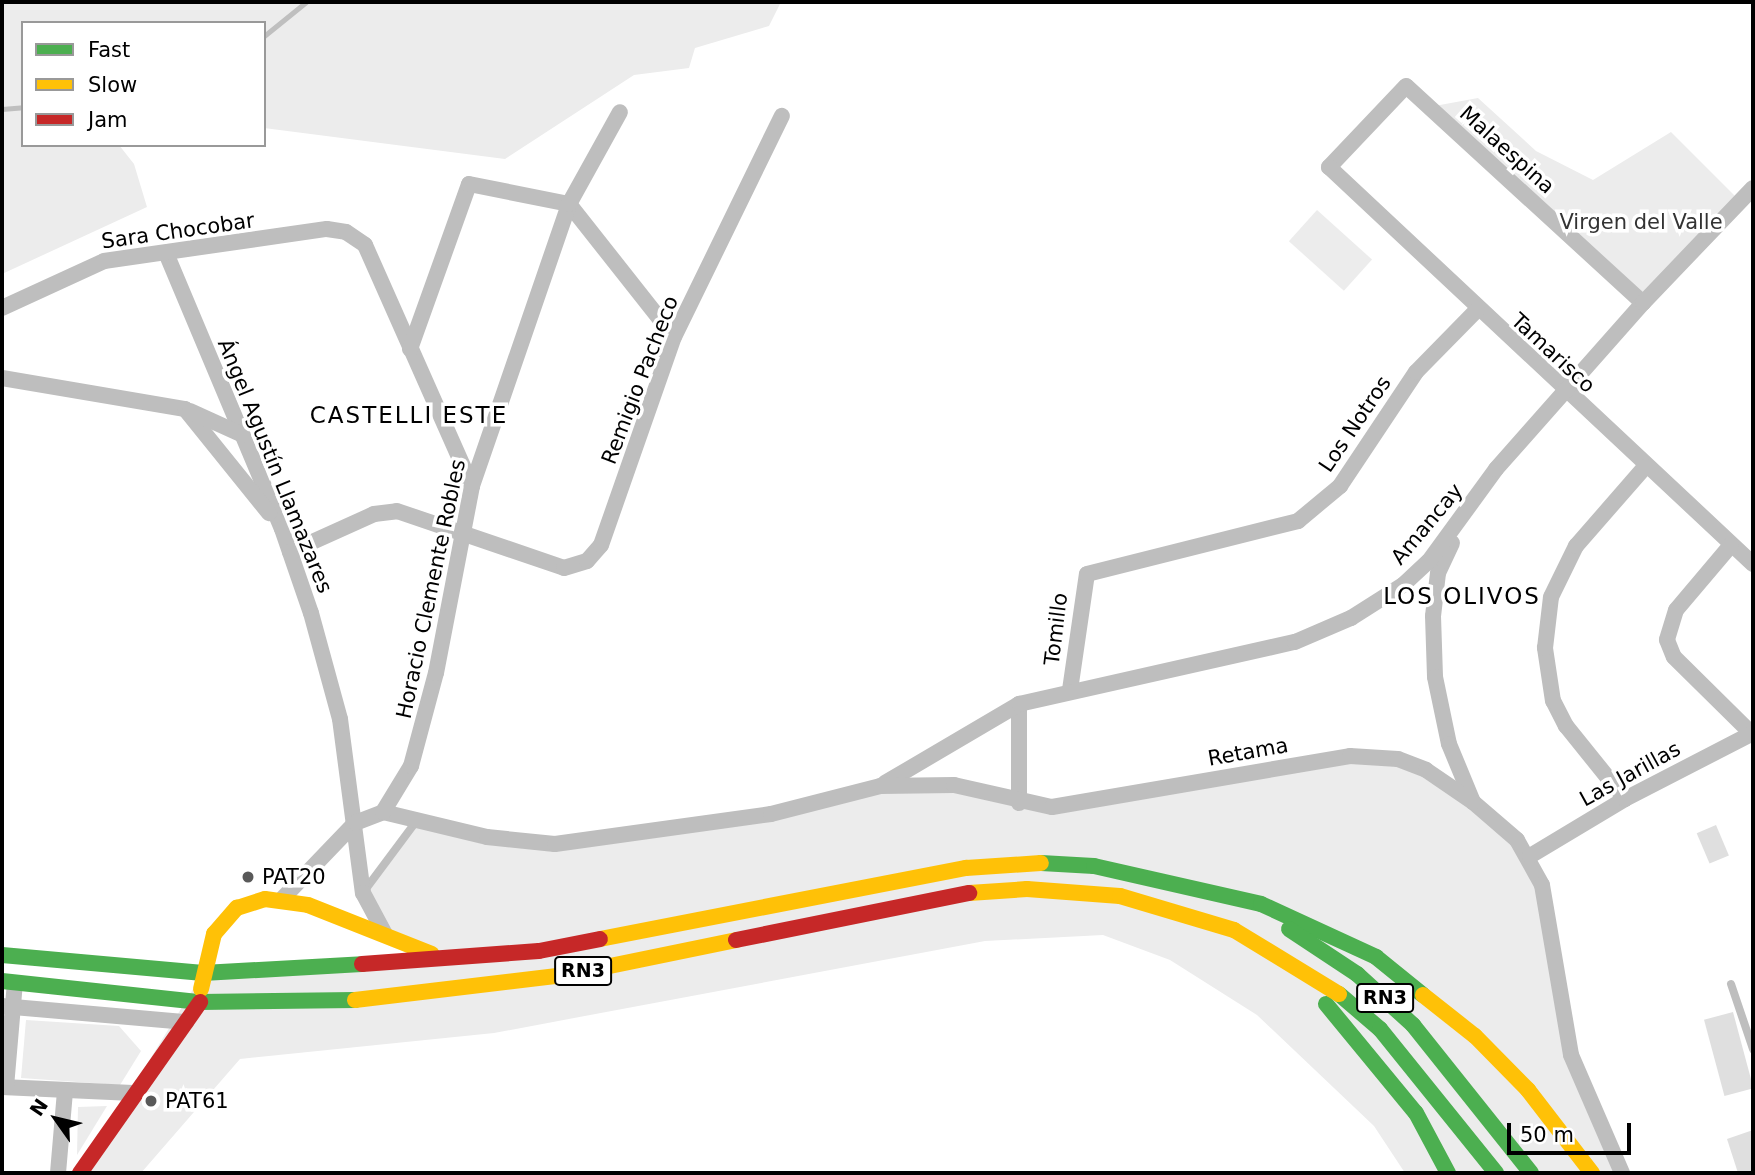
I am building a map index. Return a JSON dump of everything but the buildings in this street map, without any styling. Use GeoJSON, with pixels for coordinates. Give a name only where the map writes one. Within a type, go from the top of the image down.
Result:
{"type":"FeatureCollection","features":[{"type":"Feature","properties":{"kind":"main road","name":"RN3"},"geometry":{"type":"LineString","coordinates":[[2,955],[203,973],[455,958],[539,951],[1001,863],[1094,866],[1189,885],[1293,931],[1377,990],[1438,1054],[1531,1173]]}},
{"type":"Feature","properties":{"kind":"main road"},"geometry":{"type":"LineString","coordinates":[[1189,885],[1312,923],[1417,985],[1528,1090],[1592,1173]]}},
{"type":"Feature","properties":{"kind":"main road","name":"RN3"},"geometry":{"type":"LineString","coordinates":[[8,982],[200,1002],[356,1000],[566,975],[992,890],[1120,896],[1184,912],[1260,943],[1323,981],[1380,1029],[1496,1173]]}},
{"type":"Feature","properties":{"kind":"main road"},"geometry":{"type":"LineString","coordinates":[[80,1173],[133,1093],[200,1002],[203,973],[214,934],[232,913],[253,901],[283,898],[340,917],[390,942],[455,958]]}},
{"type":"Feature","properties":{"kind":"main road"},"geometry":{"type":"LineString","coordinates":[[1260,943],[1366,1047],[1416,1113],[1448,1173]]}},
{"type":"Feature","properties":{"kind":"street","name":"Tamarisco"},"geometry":{"type":"LineString","coordinates":[[1406,86],[1329,167],[1477,310],[1753,564]]}},
{"type":"Feature","properties":{"kind":"street","name":"Malaespina"},"geometry":{"type":"LineString","coordinates":[[1406,86],[1643,303]]}},
{"type":"Feature","properties":{"kind":"street","name":"Horacio Clemente Robles"},"geometry":{"type":"LineString","coordinates":[[383,812],[416,752],[472,486],[569,204],[620,112]]}},
{"type":"Feature","properties":{"kind":"street","name":"Remigio Pacheco"},"geometry":{"type":"LineString","coordinates":[[461,538],[564,568],[587,561],[601,545],[674,337],[782,116]]}},
{"type":"Feature","properties":{"kind":"street"},"geometry":{"type":"LineString","coordinates":[[472,486],[410,349],[469,184],[569,204],[674,337]]}},
{"type":"Feature","properties":{"kind":"street","name":"Amancay"},"geometry":{"type":"LineString","coordinates":[[880,786],[1019,704],[1323,633],[1403,584],[1460,524],[1496,469],[1643,303],[1753,188]]}},
{"type":"Feature","properties":{"kind":"street","name":"Sara Chocobar"},"geometry":{"type":"LineString","coordinates":[[2,308],[104,261],[327,229],[346,232],[365,245],[410,349]]}},
{"type":"Feature","properties":{"kind":"street","name":"Ángel Agustín Llamazares"},"geometry":{"type":"LineString","coordinates":[[166,253],[290,552],[340,719],[363,892],[390,942]]}},
{"type":"Feature","properties":{"kind":"street","name":"Los Notros"},"geometry":{"type":"LineString","coordinates":[[1087,574],[1298,522],[1340,486],[1416,372],[1477,310]]}},
{"type":"Feature","properties":{"kind":"street"},"geometry":{"type":"LineString","coordinates":[[2,378],[185,409],[243,435]]}},
{"type":"Feature","properties":{"kind":"street"},"geometry":{"type":"LineString","coordinates":[[185,409],[282,529]]}},
{"type":"Feature","properties":{"kind":"street"},"geometry":{"type":"LineString","coordinates":[[1625,799],[1566,726],[1553,701],[1545,648],[1551,597],[1576,546],[1645,467]]}},
{"type":"Feature","properties":{"kind":"street"},"geometry":{"type":"LineString","coordinates":[[290,552],[374,514],[397,511],[461,538]]}},
{"type":"Feature","properties":{"kind":"street"},"geometry":{"type":"LineString","coordinates":[[1460,524],[1438,573],[1435,677],[1449,744],[1473,802],[1530,856],[1542,885],[1571,1055],[1622,1173]]}},
{"type":"Feature","properties":{"kind":"street"},"geometry":{"type":"LineString","coordinates":[[1731,545],[1676,610],[1667,640],[1674,657],[1753,734]]}},
{"type":"Feature","properties":{"kind":"street","name":"Tomillo"},"geometry":{"type":"LineString","coordinates":[[1070,691],[1087,574]]}},
{"type":"Feature","properties":{"kind":"street"},"geometry":{"type":"LineString","coordinates":[[1019,704],[1019,803]]}},
{"type":"Feature","properties":{"kind":"street","name":"Las Jarillas"},"geometry":{"type":"LineString","coordinates":[[1530,856],[1625,799],[1753,734]]}},
{"type":"Feature","properties":{"kind":"street","name":"Retama"},"geometry":{"type":"LineString","coordinates":[[880,786],[954,785],[1019,803],[1052,807],[1350,756],[1398,759],[1473,802]]}},
{"type":"Feature","properties":{"kind":"street"},"geometry":{"type":"LineString","coordinates":[[283,898],[355,823],[383,812],[419,818],[487,837],[555,844],[771,814],[880,786]]}},
{"type":"Feature","properties":{"kind":"street"},"geometry":{"type":"LineString","coordinates":[[8,982],[4,1087],[133,1093]]}},
{"type":"Feature","properties":{"kind":"street"},"geometry":{"type":"LineString","coordinates":[[7,1007],[186,1022]]}},
{"type":"Feature","properties":{"kind":"street"},"geometry":{"type":"LineString","coordinates":[[58,1173],[65,1091]]}},
{"type":"Feature","properties":{"kind":"lane"},"geometry":{"type":"LineString","coordinates":[[363,892],[419,818]]}},
{"type":"Feature","properties":{"kind":"lane"},"geometry":{"type":"LineString","coordinates":[[1731,984],[1753,1049]]}},
{"type":"Feature","properties":{"kind":"green space"},"geometry":{"type":"Polygon","coordinates":[[[2,2],[781,2],[769,26],[695,48],[689,68],[634,75],[505,159],[266,128],[266,21],[21,21],[21,147],[121,147],[134,164],[147,207],[2,274],[2,2]]]}},
{"type":"Feature","properties":{"kind":"green space","name":"Virgen del Valle"},"geometry":{"type":"Polygon","coordinates":[[[1478,98],[1536,151],[1593,180],[1671,132],[1740,201],[1643,303],[1429,107],[1478,98]]]}},
{"type":"Feature","properties":{"kind":"green space"},"geometry":{"type":"Polygon","coordinates":[[[1317,210],[1372,260],[1344,291],[1289,241],[1317,210]]]}},
{"type":"Feature","properties":{"kind":"green space"},"geometry":{"type":"Polygon","coordinates":[[[1350,756],[1426,770],[1530,856],[1571,1055],[1622,1173],[1405,1173],[1374,1126],[1257,1015],[1170,960],[1103,935],[985,941],[494,1033],[240,1059],[141,1173],[80,1173],[203,973],[451,959],[390,942],[363,893],[419,818],[555,844],[920,783],[1038,807],[1350,756]]]}},
{"type":"Feature","properties":{"kind":"green space"},"geometry":{"type":"Polygon","coordinates":[[[26,1020],[119,1026],[141,1051],[120,1085],[21,1078],[26,1020]]]}},
{"type":"Feature","properties":{"kind":"green space"},"geometry":{"type":"Polygon","coordinates":[[[107,1106],[77,1155],[78,1107],[107,1106]]]}},
{"type":"Feature","properties":{"kind":"waterway"},"geometry":{"type":"LineString","coordinates":[[266,34],[306,2]]}},
{"type":"Feature","properties":{"kind":"waterway"},"geometry":{"type":"LineString","coordinates":[[2,109],[21,107]]}},
{"type":"Feature","properties":{"kind":"traffic: fast"},"geometry":{"type":"LineString","coordinates":[[1041,863],[1094,866],[1261,904],[1376,957],[1423,995]]}},
{"type":"Feature","properties":{"kind":"traffic: fast"},"geometry":{"type":"LineString","coordinates":[[1289,929],[1357,974],[1413,1025],[1531,1173]]}},
{"type":"Feature","properties":{"kind":"traffic: fast"},"geometry":{"type":"LineString","coordinates":[[2,955],[203,973],[362,964]]}},
{"type":"Feature","properties":{"kind":"traffic: fast"},"geometry":{"type":"LineString","coordinates":[[2,981],[200,1002],[355,1000]]}},
{"type":"Feature","properties":{"kind":"traffic: fast"},"geometry":{"type":"LineString","coordinates":[[1339,994],[1380,1029],[1496,1173]]}},
{"type":"Feature","properties":{"kind":"traffic: fast"},"geometry":{"type":"LineString","coordinates":[[1326,1004],[1416,1113],[1448,1173]]}},
{"type":"Feature","properties":{"kind":"traffic: slow"},"geometry":{"type":"LineString","coordinates":[[600,939],[966,868],[1041,863]]}},
{"type":"Feature","properties":{"kind":"traffic: slow"},"geometry":{"type":"LineString","coordinates":[[969,893],[1027,889],[1120,896],[1234,930],[1339,994]]}},
{"type":"Feature","properties":{"kind":"traffic: slow"},"geometry":{"type":"LineString","coordinates":[[201,989],[214,934],[237,908],[265,899],[308,905],[432,954]]}},
{"type":"Feature","properties":{"kind":"traffic: slow"},"geometry":{"type":"LineString","coordinates":[[355,1000],[566,975],[736,940]]}},
{"type":"Feature","properties":{"kind":"traffic: slow"},"geometry":{"type":"LineString","coordinates":[[1423,995],[1475,1036],[1528,1090],[1592,1173]]}},
{"type":"Feature","properties":{"kind":"traffic: jam"},"geometry":{"type":"LineString","coordinates":[[736,940],[969,893]]}},
{"type":"Feature","properties":{"kind":"traffic: jam"},"geometry":{"type":"LineString","coordinates":[[362,964],[539,951],[600,939]]}},
{"type":"Feature","properties":{"kind":"traffic: jam"},"geometry":{"type":"LineString","coordinates":[[80,1173],[200,1002]]}},
{"type":"Feature","properties":{"kind":"place","name":"PAT20"},"geometry":{"type":"Point","coordinates":[248,877]}},
{"type":"Feature","properties":{"kind":"place","name":"PAT61"},"geometry":{"type":"Point","coordinates":[151,1101]}},
{"type":"Feature","properties":{"kind":"district","name":"CASTELLI ESTE"},"geometry":{"type":"Point","coordinates":[409,415]}},
{"type":"Feature","properties":{"kind":"district","name":"LOS OLIVOS"},"geometry":{"type":"Point","coordinates":[1462,596]}}]}
